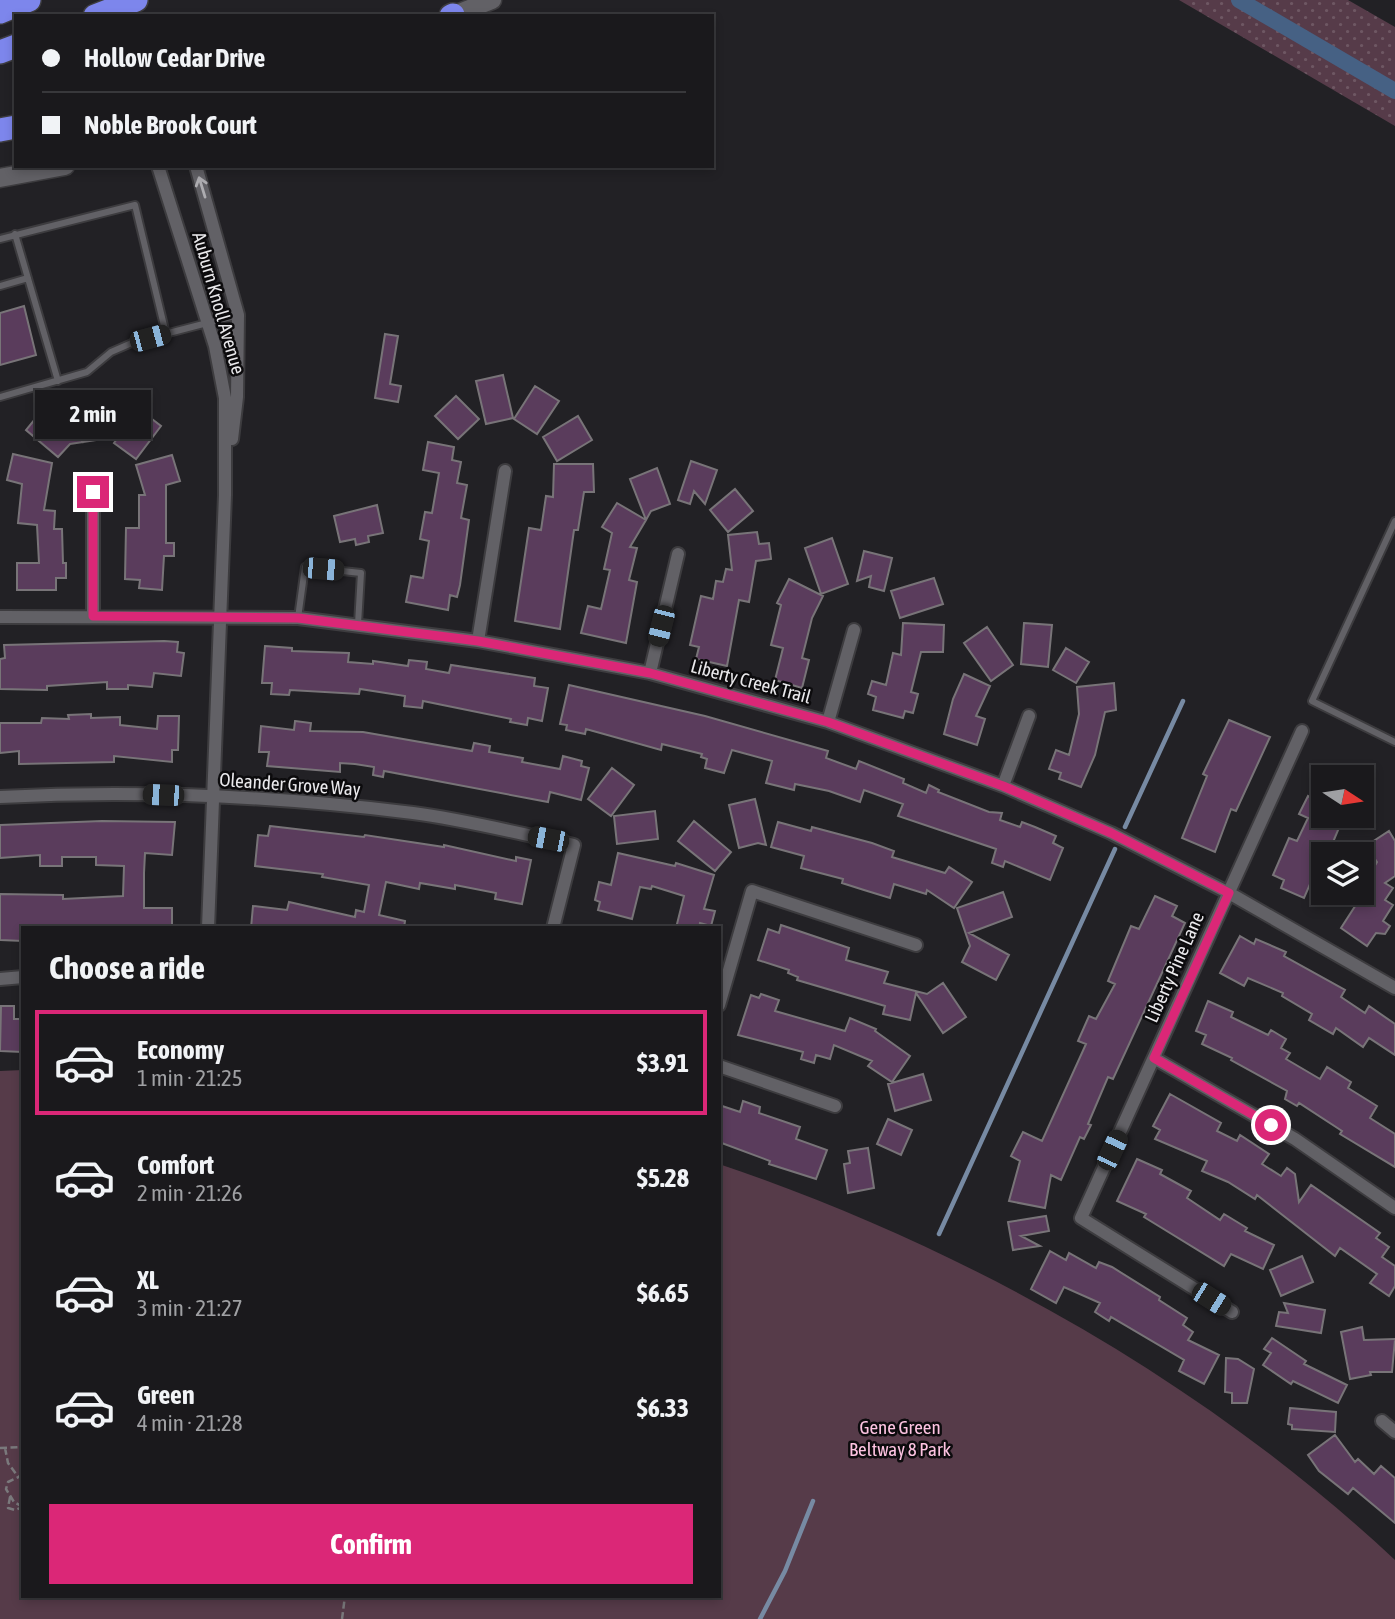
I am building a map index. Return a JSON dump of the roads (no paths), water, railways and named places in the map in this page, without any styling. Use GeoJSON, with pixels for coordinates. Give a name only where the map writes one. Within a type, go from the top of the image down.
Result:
{"type":"FeatureCollection","features":[{"type":"Feature","properties":{"kind":"highway"},"geometry":{"type":"LineString","coordinates":[[0,12],[29,0]]}},
{"type":"Feature","properties":{"kind":"highway"},"geometry":{"type":"LineString","coordinates":[[100,14],[136,0]]}},
{"type":"Feature","properties":{"kind":"main road"},"geometry":{"type":"LineString","coordinates":[[457,14],[492,0]]}},
{"type":"Feature","properties":{"kind":"main road"},"geometry":{"type":"LineString","coordinates":[[0,178],[54,168]]}},
{"type":"Feature","properties":{"kind":"street","name":"Auburn Knoll Avenue"},"geometry":{"type":"LineString","coordinates":[[159,168],[208,323],[225,398],[225,495],[208,926]]}},
{"type":"Feature","properties":{"kind":"street","name":"Auburn Knoll Avenue"},"geometry":{"type":"LineString","coordinates":[[197,168],[238,315],[237,397],[225,495]]}},
{"type":"Feature","properties":{"kind":"street"},"geometry":{"type":"LineString","coordinates":[[478,641],[505,471]]}},
{"type":"Feature","properties":{"kind":"street"},"geometry":{"type":"LineString","coordinates":[[93,492],[93,616]]}},
{"type":"Feature","properties":{"kind":"street"},"geometry":{"type":"LineString","coordinates":[[650,673],[678,554]]}},
{"type":"Feature","properties":{"kind":"street","name":"Liberty Creek Trail"},"geometry":{"type":"LineString","coordinates":[[0,617],[298,618],[478,641],[650,673],[828,722],[1003,786],[1111,833],[1393,982]]}},
{"type":"Feature","properties":{"kind":"street"},"geometry":{"type":"LineString","coordinates":[[828,722],[854,630]]}},
{"type":"Feature","properties":{"kind":"street"},"geometry":{"type":"LineString","coordinates":[[1003,786],[1029,716]]}},
{"type":"Feature","properties":{"kind":"street","name":"Liberty Pine Lane"},"geometry":{"type":"LineString","coordinates":[[1232,1312],[1081,1218],[1302,731]]}},
{"type":"Feature","properties":{"kind":"street","name":"Oleander Grove Way"},"geometry":{"type":"LineString","coordinates":[[0,797],[272,799],[415,813],[574,845],[556,926]]}},
{"type":"Feature","properties":{"kind":"street"},"geometry":{"type":"LineString","coordinates":[[721,991],[724,971],[752,891],[916,945]]}},
{"type":"Feature","properties":{"kind":"street"},"geometry":{"type":"LineString","coordinates":[[0,979],[21,977]]}},
{"type":"Feature","properties":{"kind":"street"},"geometry":{"type":"LineString","coordinates":[[1154,1058],[1295,1139],[1395,1208]]}},
{"type":"Feature","properties":{"kind":"street"},"geometry":{"type":"LineString","coordinates":[[721,1067],[835,1106]]}},
{"type":"Feature","properties":{"kind":"street"},"geometry":{"type":"LineString","coordinates":[[1382,1421],[1395,1432]]}},
{"type":"Feature","properties":{"kind":"lane"},"geometry":{"type":"LineString","coordinates":[[0,239],[135,205],[166,334]]}},
{"type":"Feature","properties":{"kind":"lane"},"geometry":{"type":"LineString","coordinates":[[15,234],[58,381]]}},
{"type":"Feature","properties":{"kind":"lane"},"geometry":{"type":"LineString","coordinates":[[0,286],[28,278]]}},
{"type":"Feature","properties":{"kind":"lane"},"geometry":{"type":"LineString","coordinates":[[0,397],[87,372],[111,352],[238,315]]}},
{"type":"Feature","properties":{"kind":"lane"},"geometry":{"type":"LineString","coordinates":[[1395,522],[1312,701],[1395,743]]}},
{"type":"Feature","properties":{"kind":"lane"},"geometry":{"type":"LineString","coordinates":[[298,618],[304,567],[361,573],[358,624]]}},
{"type":"Feature","properties":{"kind":"waterway"},"geometry":{"type":"LineString","coordinates":[[1239,0],[1395,91]]}},
{"type":"Feature","properties":{"kind":"waterway"},"geometry":{"type":"LineString","coordinates":[[1125,827],[1183,701]]}},
{"type":"Feature","properties":{"kind":"waterway"},"geometry":{"type":"LineString","coordinates":[[939,1234],[1115,849]]}},
{"type":"Feature","properties":{"kind":"waterway"},"geometry":{"type":"LineString","coordinates":[[760,1619],[785,1571],[813,1501]]}},
{"type":"Feature","properties":{"kind":"park label","name":"Gene Green Beltway 8 Park"},"geometry":{"type":"Point","coordinates":[900,1438]}}]}
